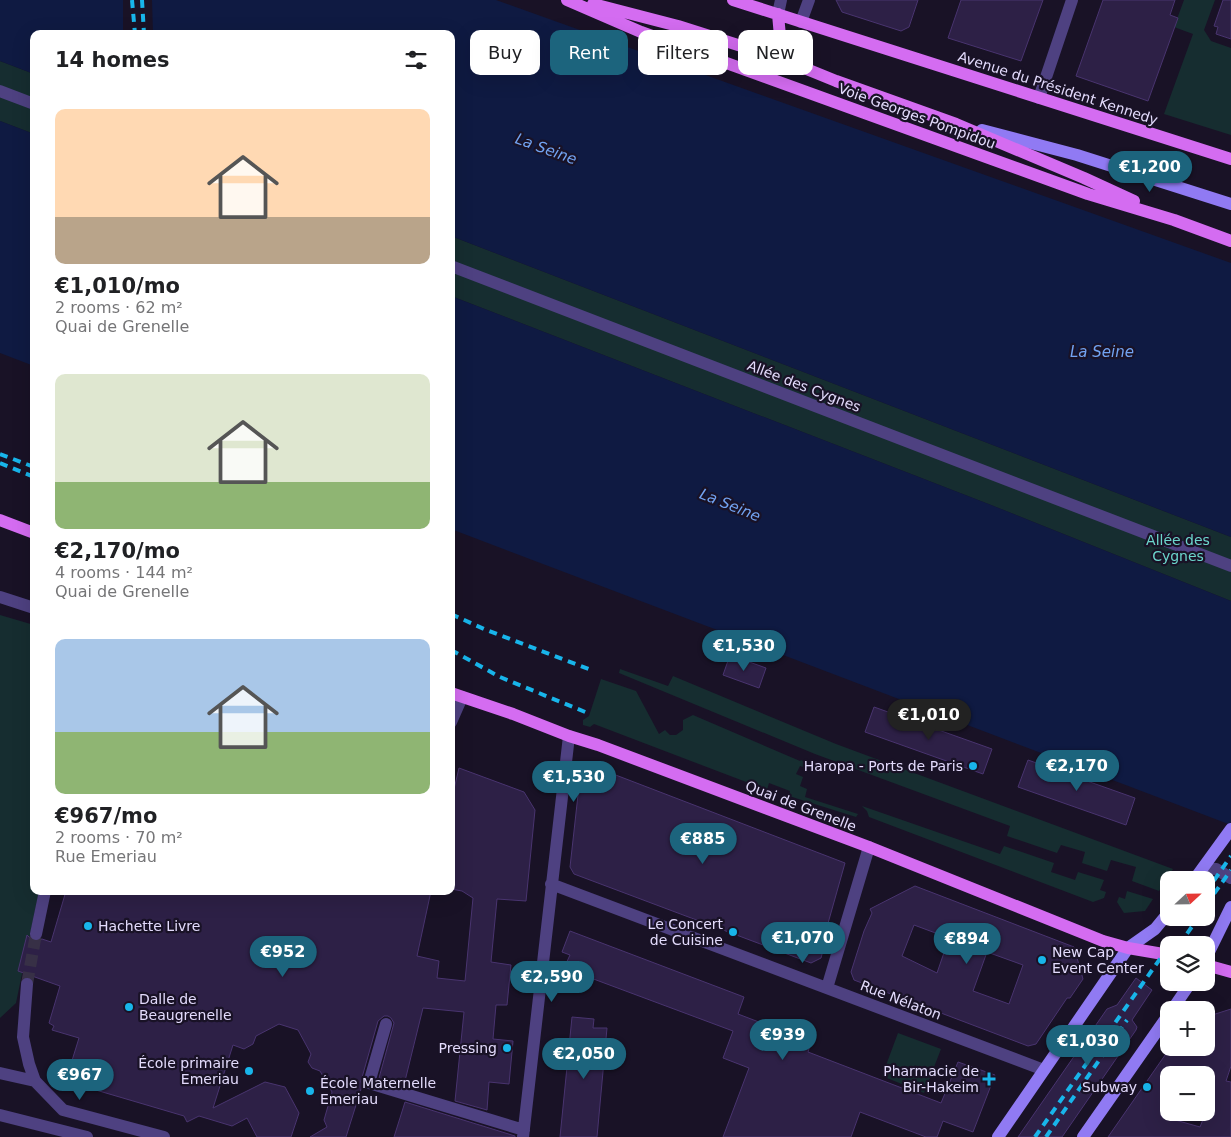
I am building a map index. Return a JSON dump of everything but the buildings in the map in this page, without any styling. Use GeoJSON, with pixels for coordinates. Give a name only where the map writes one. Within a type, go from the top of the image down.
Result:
{"type":"FeatureCollection","features":[{"type":"Feature","properties":{"kind":"main road","name":"Voie Georges Pompidou"},"geometry":{"type":"LineString","coordinates":[[567,0],[641,32],[1079,190],[1174,220],[1231,241]]}},
{"type":"Feature","properties":{"kind":"main road"},"geometry":{"type":"LineString","coordinates":[[578,0],[678,26],[738,45]]}},
{"type":"Feature","properties":{"kind":"main road","name":"Avenue du Président Kennedy"},"geometry":{"type":"LineString","coordinates":[[733,0],[1231,159]]}},
{"type":"Feature","properties":{"kind":"main road"},"geometry":{"type":"LineString","coordinates":[[778,14],[779,30]]}},
{"type":"Feature","properties":{"kind":"main road"},"geometry":{"type":"LineString","coordinates":[[813,72],[956,124],[1084,178],[1174,220]]}},
{"type":"Feature","properties":{"kind":"main road"},"geometry":{"type":"LineString","coordinates":[[956,124],[1077,156],[1231,204]]}},
{"type":"Feature","properties":{"kind":"main road"},"geometry":{"type":"LineString","coordinates":[[0,520],[30,531]]}},
{"type":"Feature","properties":{"kind":"main road","name":"Quai de Grenelle"},"geometry":{"type":"LineString","coordinates":[[456,695],[598,745],[869,847],[1103,941],[1160,953]]}},
{"type":"Feature","properties":{"kind":"main road"},"geometry":{"type":"LineString","coordinates":[[1201,871],[1231,829]]}},
{"type":"Feature","properties":{"kind":"main road"},"geometry":{"type":"LineString","coordinates":[[1215,939],[1231,906]]}},
{"type":"Feature","properties":{"kind":"main road"},"geometry":{"type":"LineString","coordinates":[[998,1137],[1128,948],[1150,933],[1160,922]]}},
{"type":"Feature","properties":{"kind":"main road"},"geometry":{"type":"LineString","coordinates":[[1215,967],[1231,972]]}},
{"type":"Feature","properties":{"kind":"main road"},"geometry":{"type":"LineString","coordinates":[[1083,1137],[1160,1027]]}},
{"type":"Feature","properties":{"kind":"street"},"geometry":{"type":"LineString","coordinates":[[778,14],[781,0]]}},
{"type":"Feature","properties":{"kind":"street"},"geometry":{"type":"LineString","coordinates":[[801,22],[809,0]]}},
{"type":"Feature","properties":{"kind":"street"},"geometry":{"type":"LineString","coordinates":[[1038,98],[1072,0]]}},
{"type":"Feature","properties":{"kind":"street"},"geometry":{"type":"LineString","coordinates":[[0,91],[30,102]]}},
{"type":"Feature","properties":{"kind":"street","name":"Allée des Cygnes"},"geometry":{"type":"LineString","coordinates":[[455,268],[1231,566]]}},
{"type":"Feature","properties":{"kind":"street"},"geometry":{"type":"LineString","coordinates":[[0,597],[30,607]]}},
{"type":"Feature","properties":{"kind":"street"},"geometry":{"type":"LineString","coordinates":[[386,1024],[370,1083],[523,1133],[569,736]]}},
{"type":"Feature","properties":{"kind":"street"},"geometry":{"type":"LineString","coordinates":[[828,988],[869,847]]}},
{"type":"Feature","properties":{"kind":"street"},"geometry":{"type":"LineString","coordinates":[[1203,868],[1216,869],[1231,878]]}},
{"type":"Feature","properties":{"kind":"street","name":"Rue Nélaton"},"geometry":{"type":"LineString","coordinates":[[551,884],[1044,1070]]}},
{"type":"Feature","properties":{"kind":"street"},"geometry":{"type":"LineString","coordinates":[[36,934],[44,895]]}},
{"type":"Feature","properties":{"kind":"street"},"geometry":{"type":"LineString","coordinates":[[26,984],[23,1037],[35,1082],[63,1110],[164,1137]]}},
{"type":"Feature","properties":{"kind":"street"},"geometry":{"type":"LineString","coordinates":[[0,1073],[35,1082]]}},
{"type":"Feature","properties":{"kind":"street"},"geometry":{"type":"LineString","coordinates":[[0,1115],[87,1137]]}},
{"type":"Feature","properties":{"kind":"green space"},"geometry":{"type":"Polygon","coordinates":[[[1184,0],[1215,0],[1204,30],[1211,41],[1231,48],[1231,135],[1164,114],[1193,34],[1174,27],[1184,0]]]}},
{"type":"Feature","properties":{"kind":"green space"},"geometry":{"type":"Polygon","coordinates":[[[0,61],[30,72],[30,132],[0,121],[0,61]]]}},
{"type":"Feature","properties":{"kind":"green space","name":"Allée des Cygnes"},"geometry":{"type":"Polygon","coordinates":[[[455,238],[1231,537],[1231,601],[991,505],[455,298],[455,238]]]}},
{"type":"Feature","properties":{"kind":"green space"},"geometry":{"type":"Polygon","coordinates":[[[0,615],[30,624],[30,895],[38,895],[16,1003],[0,1018],[0,615]]]}},
{"type":"Feature","properties":{"kind":"green space"},"geometry":{"type":"Polygon","coordinates":[[[620,669],[668,686],[673,676],[836,744],[1173,869],[1172,871],[1160,871],[1159,891],[1132,881],[1136,867],[1111,860],[1107,871],[1082,863],[1085,852],[1061,845],[1057,853],[1007,836],[1010,826],[815,754],[619,673],[620,669]]]}},
{"type":"Feature","properties":{"kind":"green space"},"geometry":{"type":"Polygon","coordinates":[[[601,679],[636,691],[659,734],[665,730],[670,735],[676,735],[683,730],[683,720],[693,715],[808,763],[806,768],[800,766],[796,774],[803,777],[800,786],[807,789],[805,797],[858,814],[856,817],[789,796],[790,791],[769,783],[767,790],[594,724],[590,727],[583,725],[583,720],[589,716],[601,679]]]}},
{"type":"Feature","properties":{"kind":"green space"},"geometry":{"type":"Polygon","coordinates":[[[862,806],[1000,854],[1004,846],[1054,863],[1051,872],[1075,880],[1078,872],[1104,880],[1100,890],[1106,892],[1104,898],[1093,902],[869,817],[867,811],[862,806]]]}},
{"type":"Feature","properties":{"kind":"green space"},"geometry":{"type":"Polygon","coordinates":[[[1127,891],[1153,899],[1145,911],[1124,913],[1117,902],[1119,897],[1125,899],[1127,891]]]}},
{"type":"Feature","properties":{"kind":"green space"},"geometry":{"type":"Polygon","coordinates":[[[898,1033],[941,1049],[924,1093],[882,1076],[898,1033]]]}},
{"type":"Feature","properties":{"kind":"water","name":"La Seine"},"geometry":{"type":"Polygon","coordinates":[[[0,0],[496,0],[580,30],[550,30],[550,75],[628,75],[628,47],[638,51],[638,75],[706,75],[1231,263],[1231,537],[455,238],[455,30],[30,30],[30,72],[0,61],[0,0]]]}},
{"type":"Feature","properties":{"kind":"water"},"geometry":{"type":"Polygon","coordinates":[[[0,121],[30,132],[30,364],[0,353],[0,121]]]}},
{"type":"Feature","properties":{"kind":"water","name":"La Seine"},"geometry":{"type":"Polygon","coordinates":[[[455,298],[991,505],[1231,601],[1231,825],[455,531],[455,298]]]}},
{"type":"Feature","properties":{"kind":"pier"},"geometry":{"type":"Polygon","coordinates":[[[123,0],[152,0],[153,30],[123,30],[123,0]]]}},
{"type":"Feature","properties":{"kind":"tunnel"},"geometry":{"type":"LineString","coordinates":[[27,984],[36,934]]}},
{"type":"Feature","properties":{"kind":"railway"},"geometry":{"type":"LineString","coordinates":[[132,0],[135,30]]}},
{"type":"Feature","properties":{"kind":"railway"},"geometry":{"type":"LineString","coordinates":[[142,0],[144,30]]}},
{"type":"Feature","properties":{"kind":"railway"},"geometry":{"type":"LineString","coordinates":[[0,454],[30,465]]}},
{"type":"Feature","properties":{"kind":"railway"},"geometry":{"type":"LineString","coordinates":[[0,463],[30,475]]}},
{"type":"Feature","properties":{"kind":"railway"},"geometry":{"type":"LineString","coordinates":[[455,616],[484,629],[594,671]]}},
{"type":"Feature","properties":{"kind":"railway"},"geometry":{"type":"LineString","coordinates":[[455,652],[500,677],[590,714]]}},
{"type":"Feature","properties":{"kind":"railway"},"geometry":{"type":"LineString","coordinates":[[1215,879],[1231,856]]}},
{"type":"Feature","properties":{"kind":"railway"},"geometry":{"type":"LineString","coordinates":[[1215,892],[1231,870]]}},
{"type":"Feature","properties":{"kind":"railway"},"geometry":{"type":"LineString","coordinates":[[1185,936],[1192,926]]}},
{"type":"Feature","properties":{"kind":"railway"},"geometry":{"type":"LineString","coordinates":[[1035,1137],[1160,959]]}},
{"type":"Feature","properties":{"kind":"railway"},"geometry":{"type":"LineString","coordinates":[[1046,1137],[1127,1020]]}},
{"type":"Feature","properties":{"kind":"place","name":"Haropa - Ports de Paris"},"geometry":{"type":"Point","coordinates":[973,766]}},
{"type":"Feature","properties":{"kind":"place","name":"Hachette Livre"},"geometry":{"type":"Point","coordinates":[88,926]}},
{"type":"Feature","properties":{"kind":"place","name":"Le Concert de Cuisine"},"geometry":{"type":"Point","coordinates":[733,932]}},
{"type":"Feature","properties":{"kind":"place","name":"New Cap Event Center"},"geometry":{"type":"Point","coordinates":[1042,960]}},
{"type":"Feature","properties":{"kind":"place","name":"Dalle de Beaugrenelle"},"geometry":{"type":"Point","coordinates":[129,1007]}},
{"type":"Feature","properties":{"kind":"place","name":"Pressing"},"geometry":{"type":"Point","coordinates":[507,1048]}},
{"type":"Feature","properties":{"kind":"place","name":"École primaire Emeriau"},"geometry":{"type":"Point","coordinates":[249,1071]}},
{"type":"Feature","properties":{"kind":"place","name":"Pharmacie de Bir-Hakeim"},"geometry":{"type":"Point","coordinates":[989,1079]}},
{"type":"Feature","properties":{"kind":"place","name":"Subway"},"geometry":{"type":"Point","coordinates":[1147,1087]}},
{"type":"Feature","properties":{"kind":"place","name":"École Maternelle Emeriau"},"geometry":{"type":"Point","coordinates":[310,1091]}}]}
